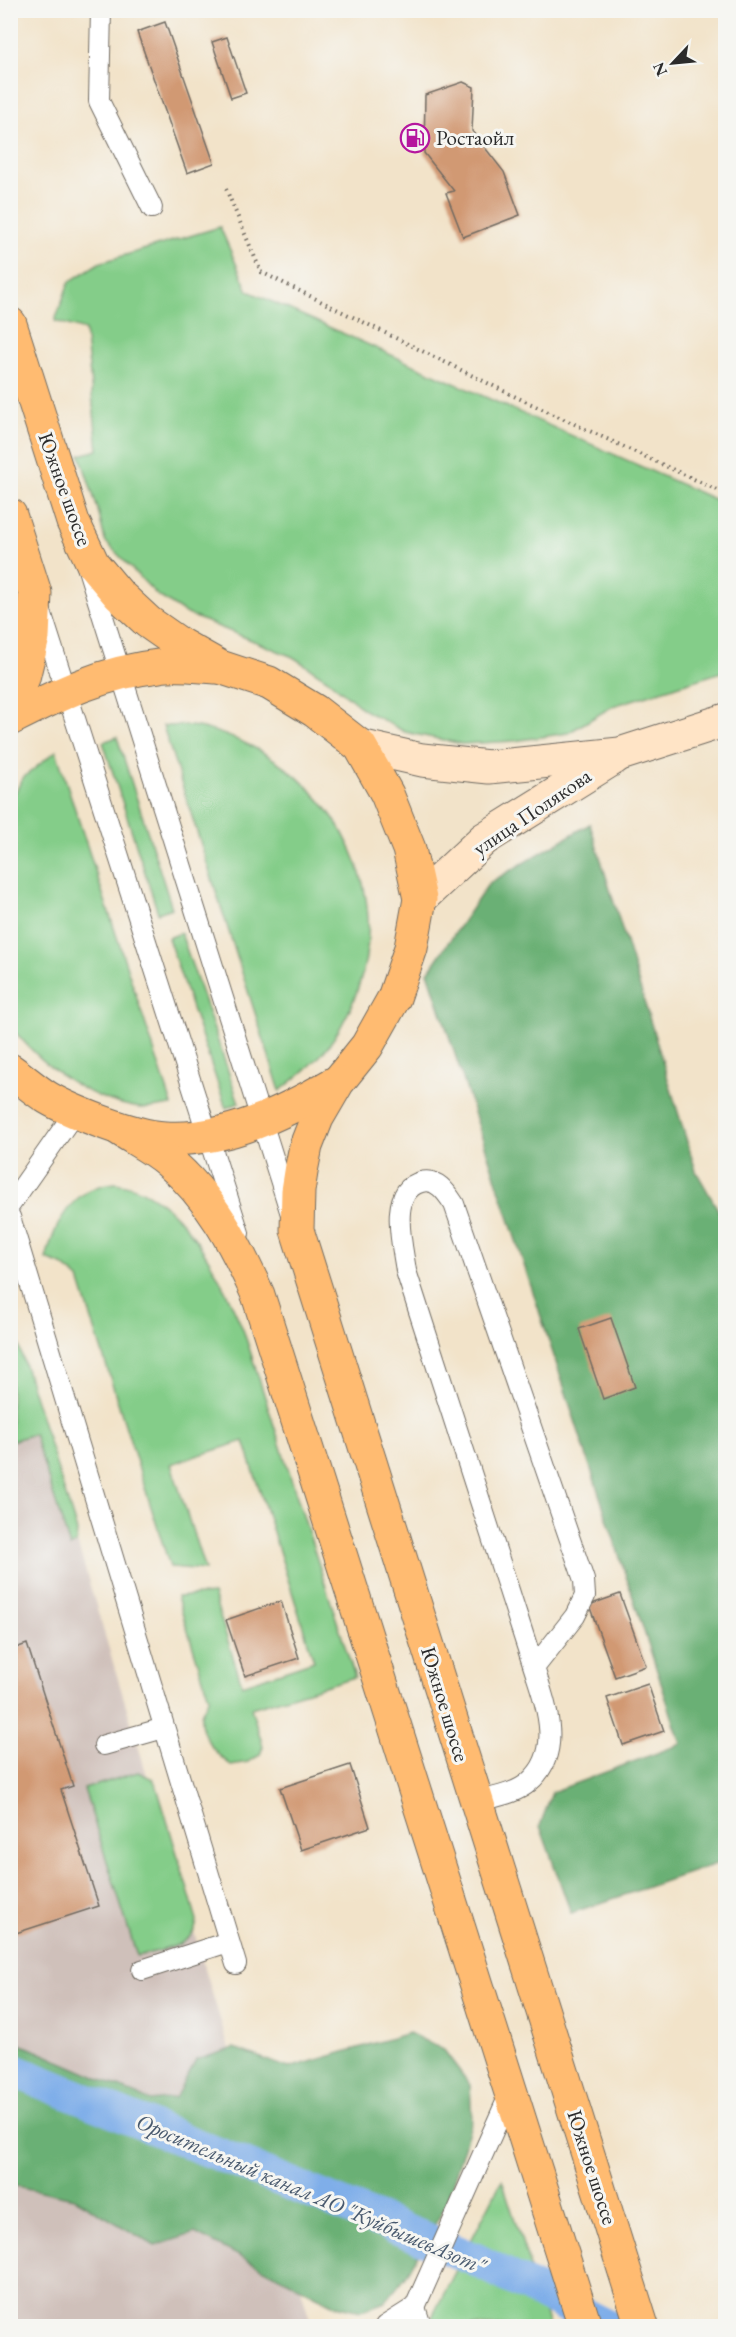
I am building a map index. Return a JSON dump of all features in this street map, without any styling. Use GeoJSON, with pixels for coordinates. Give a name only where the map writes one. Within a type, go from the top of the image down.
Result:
{"type":"FeatureCollection","features":[{"type":"Feature","properties":{"kind":"main road","name":"Южное шоссе"},"geometry":{"type":"LineString","coordinates":[[10,324],[73,522],[93,564],[119,595],[148,622],[220,667],[269,683],[315,711],[360,746],[387,794],[409,849],[420,899],[411,948],[394,998],[367,1046],[338,1082],[317,1118],[306,1146],[298,1191],[297,1230],[642,2326]]}},
{"type":"Feature","properties":{"kind":"main road"},"geometry":{"type":"LineString","coordinates":[[10,515],[35,593],[33,636],[23,678],[10,708]]}},
{"type":"Feature","properties":{"kind":"main road","name":"Южное шоссе"},"geometry":{"type":"LineString","coordinates":[[10,719],[66,690],[120,672],[162,665],[220,667]]}},
{"type":"Feature","properties":{"kind":"main road","name":"улица Полякова"},"geometry":{"type":"LineString","coordinates":[[360,746],[422,760],[489,767],[620,754],[726,720]]}},
{"type":"Feature","properties":{"kind":"main road","name":"улица Полякова"},"geometry":{"type":"LineString","coordinates":[[420,899],[484,839],[620,754]]}},
{"type":"Feature","properties":{"kind":"main road","name":"Южное шоссе"},"geometry":{"type":"LineString","coordinates":[[10,1070],[61,1105],[118,1128],[164,1138],[208,1136],[261,1120],[293,1108],[338,1082]]}},
{"type":"Feature","properties":{"kind":"main road"},"geometry":{"type":"LineString","coordinates":[[10,1081],[61,1105]]}},
{"type":"Feature","properties":{"kind":"main road","name":"Южное шоссе"},"geometry":{"type":"LineString","coordinates":[[118,1128],[168,1161],[209,1204],[236,1246],[258,1295],[585,2326]]}},
{"type":"Feature","properties":{"kind":"lane"},"geometry":{"type":"LineString","coordinates":[[101,10],[99,101],[152,208]]}},
{"type":"Feature","properties":{"kind":"lane"},"geometry":{"type":"LineString","coordinates":[[73,522],[297,1230]]}},
{"type":"Feature","properties":{"kind":"lane"},"geometry":{"type":"LineString","coordinates":[[35,593],[258,1295]]}},
{"type":"Feature","properties":{"kind":"lane"},"geometry":{"type":"LineString","coordinates":[[10,1205],[61,1105]]}},
{"type":"Feature","properties":{"kind":"lane"},"geometry":{"type":"LineString","coordinates":[[476,1802],[513,1791],[528,1783],[541,1768],[550,1746],[548,1712],[406,1271],[400,1231],[400,1203],[408,1189],[421,1182],[433,1182],[444,1190],[454,1204],[584,1580],[585,1596],[574,1616],[534,1668]]}},
{"type":"Feature","properties":{"kind":"lane"},"geometry":{"type":"LineString","coordinates":[[10,1217],[236,1964]]}},
{"type":"Feature","properties":{"kind":"lane"},"geometry":{"type":"LineString","coordinates":[[104,1745],[165,1728]]}},
{"type":"Feature","properties":{"kind":"lane"},"geometry":{"type":"LineString","coordinates":[[142,1970],[228,1942]]}},
{"type":"Feature","properties":{"kind":"lane"},"geometry":{"type":"LineString","coordinates":[[385,2326],[415,2307],[511,2091]]}},
{"type":"Feature","properties":{"kind":"lane"},"geometry":{"type":"LineString","coordinates":[[415,2307],[421,2326]]}},
{"type":"Feature","properties":{"kind":"path"},"geometry":{"type":"LineString","coordinates":[[226,189],[261,272],[516,397],[726,494]]}},
{"type":"Feature","properties":{"kind":"shaded area"},"geometry":{"type":"Polygon","coordinates":[[[11,1322],[312,2326],[11,2326],[11,1322]]]}},
{"type":"Feature","properties":{"kind":"green space"},"geometry":{"type":"Polygon","coordinates":[[[220,227],[248,291],[725,504],[725,671],[613,706],[568,733],[514,741],[462,744],[405,732],[364,710],[327,679],[293,657],[185,613],[157,595],[105,541],[98,510],[80,455],[98,450],[85,330],[55,321],[69,282],[99,263],[220,227]]]}},
{"type":"Feature","properties":{"kind":"green space"},"geometry":{"type":"Polygon","coordinates":[[[163,726],[190,726],[221,733],[251,746],[283,765],[310,790],[333,818],[351,849],[363,883],[368,918],[366,954],[354,1000],[340,1029],[322,1054],[280,1091],[163,726]]]}},
{"type":"Feature","properties":{"kind":"green space"},"geometry":{"type":"Polygon","coordinates":[[[117,737],[172,908],[158,913],[103,742],[117,737]]]}},
{"type":"Feature","properties":{"kind":"green space"},"geometry":{"type":"Polygon","coordinates":[[[56,751],[172,1105],[140,1108],[102,1098],[68,1080],[52,1068],[11,1027],[11,800],[23,778],[56,751]]]}},
{"type":"Feature","properties":{"kind":"green space"},"geometry":{"type":"Polygon","coordinates":[[[590,824],[696,1171],[725,1222],[725,1861],[571,1913],[540,1826],[552,1792],[681,1744],[428,972],[489,883],[590,824]]]}},
{"type":"Feature","properties":{"kind":"green space"},"geometry":{"type":"Polygon","coordinates":[[[181,933],[239,1103],[226,1108],[168,938],[181,933]]]}},
{"type":"Feature","properties":{"kind":"green space"},"geometry":{"type":"Polygon","coordinates":[[[116,1183],[140,1190],[161,1202],[196,1240],[224,1287],[244,1332],[355,1677],[251,1708],[263,1746],[260,1755],[248,1762],[231,1765],[214,1750],[206,1737],[201,1715],[209,1697],[177,1597],[213,1594],[242,1685],[314,1661],[244,1441],[171,1464],[205,1570],[170,1567],[79,1279],[62,1265],[46,1259],[55,1232],[68,1208],[88,1191],[116,1183]]]}},
{"type":"Feature","properties":{"kind":"green space"},"geometry":{"type":"Polygon","coordinates":[[[10,1318],[77,1531],[76,1543],[70,1547],[34,1434],[11,1441],[10,1318]]]}},
{"type":"Feature","properties":{"kind":"green space"},"geometry":{"type":"Polygon","coordinates":[[[138,1772],[153,1779],[157,1787],[197,1920],[190,1937],[183,1942],[137,1956],[84,1789],[138,1772]]]}},
{"type":"Feature","properties":{"kind":"green space"},"geometry":{"type":"Polygon","coordinates":[[[409,2033],[444,2050],[470,2085],[472,2121],[446,2205],[406,2276],[385,2302],[361,2311],[332,2304],[195,2233],[155,2246],[74,2198],[11,2185],[11,2040],[151,2101],[175,2098],[196,2060],[234,2048],[289,2068],[409,2033]]]}},
{"type":"Feature","properties":{"kind":"green space"},"geometry":{"type":"Polygon","coordinates":[[[502,2180],[549,2326],[435,2326],[432,2317],[502,2180]]]}},
{"type":"Feature","properties":{"kind":"building"},"geometry":{"type":"Polygon","coordinates":[[[165,22],[214,163],[187,173],[137,32],[165,22]]]}},
{"type":"Feature","properties":{"kind":"building"},"geometry":{"type":"Polygon","coordinates":[[[227,37],[246,93],[231,98],[212,42],[227,37]]]}},
{"type":"Feature","properties":{"kind":"building"},"geometry":{"type":"Polygon","coordinates":[[[463,82],[474,87],[472,131],[504,172],[520,215],[463,237],[446,193],[454,191],[424,153],[425,95],[463,82]]]}},
{"type":"Feature","properties":{"kind":"building"},"geometry":{"type":"Polygon","coordinates":[[[611,1318],[635,1387],[603,1399],[579,1329],[611,1318]]]}},
{"type":"Feature","properties":{"kind":"building"},"geometry":{"type":"Polygon","coordinates":[[[620,1594],[646,1666],[615,1677],[589,1605],[620,1594]]]}},
{"type":"Feature","properties":{"kind":"building"},"geometry":{"type":"Polygon","coordinates":[[[281,1601],[299,1658],[245,1676],[226,1620],[281,1601]]]}},
{"type":"Feature","properties":{"kind":"building"},"geometry":{"type":"Polygon","coordinates":[[[27,1644],[73,1786],[61,1790],[99,1906],[10,1935],[10,1650],[27,1644]]]}},
{"type":"Feature","properties":{"kind":"building"},"geometry":{"type":"Polygon","coordinates":[[[648,1684],[664,1731],[623,1745],[607,1698],[648,1684]]]}},
{"type":"Feature","properties":{"kind":"building"},"geometry":{"type":"Polygon","coordinates":[[[350,1765],[370,1827],[301,1850],[280,1788],[350,1765]]]}},
{"type":"Feature","properties":{"kind":"waterway","name":"Оросительный канал АО \"КуйбышевАзот\""},"geometry":{"type":"LineString","coordinates":[[10,2069],[474,2259],[607,2326]]}},
{"type":"Feature","properties":{"kind":"place","name":"Ростаойл"},"geometry":{"type":"Point","coordinates":[415,138]}}]}
